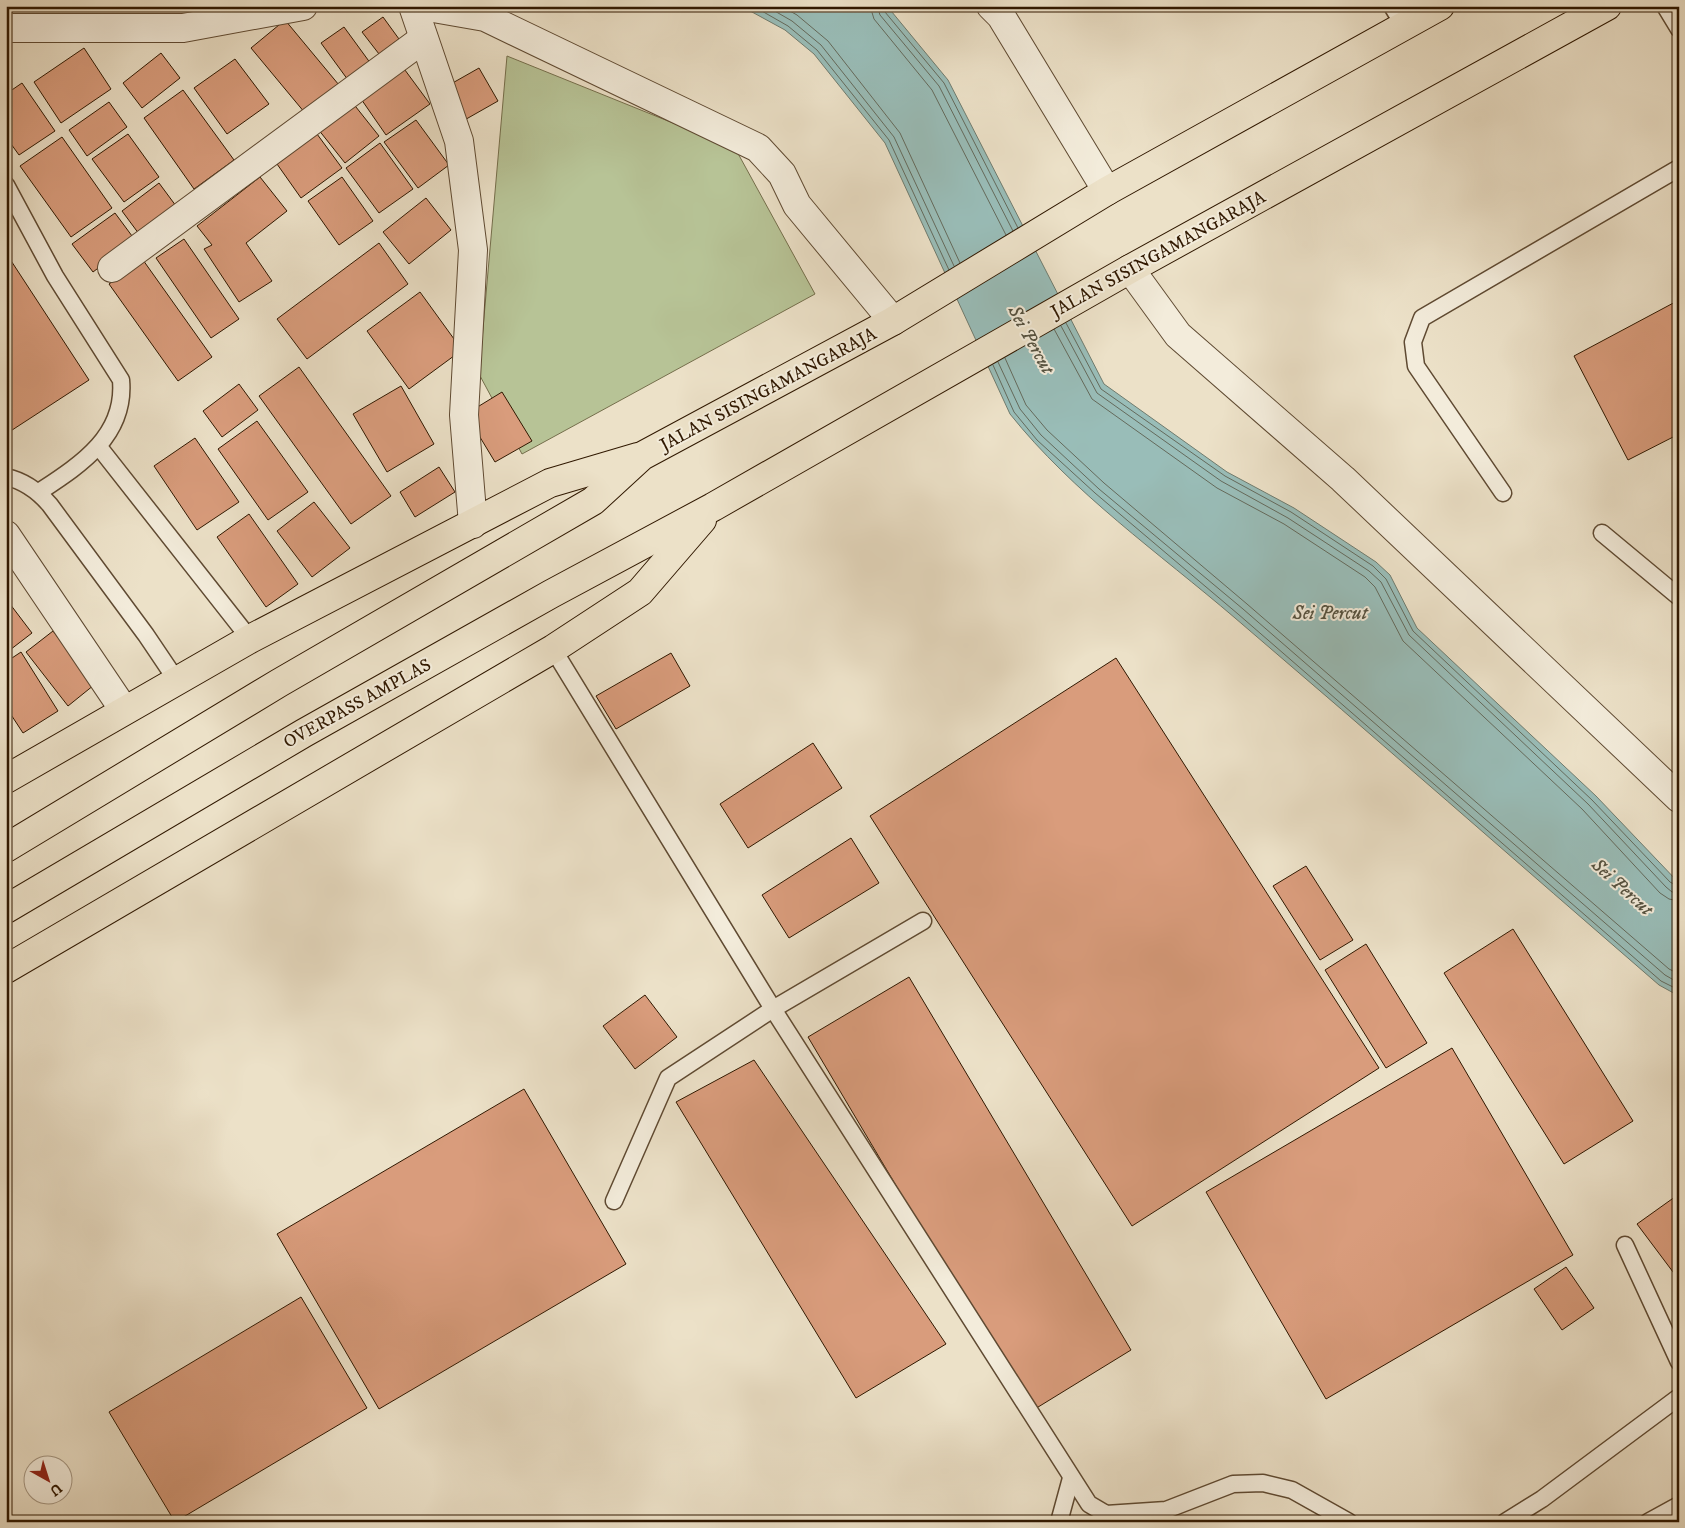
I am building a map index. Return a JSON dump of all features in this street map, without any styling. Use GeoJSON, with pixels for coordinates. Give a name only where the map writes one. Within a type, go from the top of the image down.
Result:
{"type":"FeatureCollection","features":[{"type":"Feature","properties":{"kind":"highway","name":"JALAN SISINGAMANGARAJA"},"geometry":{"type":"LineString","coordinates":[[642,456],[892,321],[1398,16],[1440,6]]}},
{"type":"Feature","properties":{"kind":"highway","name":"JALAN SISINGAMANGARAJA"},"geometry":{"type":"LineString","coordinates":[[713,507],[943,374],[1607,6]]}},
{"type":"Feature","properties":{"kind":"highway"},"geometry":{"type":"LineString","coordinates":[[6,779],[124,710],[250,640],[550,483],[642,456]]}},
{"type":"Feature","properties":{"kind":"highway"},"geometry":{"type":"LineString","coordinates":[[6,848],[279,683],[593,501],[642,456]]}},
{"type":"Feature","properties":{"kind":"highway"},"geometry":{"type":"LineString","coordinates":[[6,968],[553,649],[640,592],[713,507]]}},
{"type":"Feature","properties":{"kind":"highway","name":"OVERPASS AMPLAS"},"geometry":{"type":"LineString","coordinates":[[6,909],[304,733],[551,594],[713,507]]}},
{"type":"Feature","properties":{"kind":"street"},"geometry":{"type":"LineString","coordinates":[[6,28],[183,28],[303,6]]}},
{"type":"Feature","properties":{"kind":"street"},"geometry":{"type":"LineString","coordinates":[[413,6],[459,141],[473,250],[464,415],[473,524]]}},
{"type":"Feature","properties":{"kind":"street"},"geometry":{"type":"LineString","coordinates":[[422,6],[485,18],[758,148],[782,174],[797,205],[892,321]]}},
{"type":"Feature","properties":{"kind":"street"},"geometry":{"type":"LineString","coordinates":[[991,6],[1000,16],[1107,191]]}},
{"type":"Feature","properties":{"kind":"street"},"geometry":{"type":"LineString","coordinates":[[112,268],[423,38]]}},
{"type":"Feature","properties":{"kind":"street"},"geometry":{"type":"LineString","coordinates":[[1124,273],[1178,335],[1343,479],[1679,798]]}},
{"type":"Feature","properties":{"kind":"street"},"geometry":{"type":"LineString","coordinates":[[6,535],[124,710]]}},
{"type":"Feature","properties":{"kind":"lane"},"geometry":{"type":"LineString","coordinates":[[1665,6],[1679,29]]}},
{"type":"Feature","properties":{"kind":"lane"},"geometry":{"type":"LineString","coordinates":[[1503,492],[1416,366],[1413,342],[1422,318],[1679,168]]}},
{"type":"Feature","properties":{"kind":"lane"},"geometry":{"type":"LineString","coordinates":[[6,185],[55,276],[121,380],[122,398],[117,420],[99,447],[63,476],[38,492]]}},
{"type":"Feature","properties":{"kind":"lane"},"geometry":{"type":"LineString","coordinates":[[99,447],[250,640]]}},
{"type":"Feature","properties":{"kind":"lane"},"geometry":{"type":"LineString","coordinates":[[6,477],[24,483],[38,492],[50,505],[146,635],[177,681]]}},
{"type":"Feature","properties":{"kind":"lane"},"geometry":{"type":"LineString","coordinates":[[1602,533],[1679,598]]}},
{"type":"Feature","properties":{"kind":"lane"},"geometry":{"type":"LineString","coordinates":[[553,649],[773,1009],[1089,1504],[1106,1514],[1166,1510],[1233,1484],[1263,1483],[1292,1490],[1348,1522]]}},
{"type":"Feature","properties":{"kind":"lane"},"geometry":{"type":"LineString","coordinates":[[614,1201],[668,1078],[773,1009],[923,921]]}},
{"type":"Feature","properties":{"kind":"lane"},"geometry":{"type":"LineString","coordinates":[[1625,1245],[1679,1362]]}},
{"type":"Feature","properties":{"kind":"lane"},"geometry":{"type":"LineString","coordinates":[[1510,1521],[1679,1398]]}},
{"type":"Feature","properties":{"kind":"lane"},"geometry":{"type":"LineString","coordinates":[[1059,1522],[1071,1478]]}},
{"type":"Feature","properties":{"kind":"lane"},"geometry":{"type":"LineString","coordinates":[[1648,1522],[1679,1504]]}},
{"type":"Feature","properties":{"kind":"green space"},"geometry":{"type":"Polygon","coordinates":[[[507,56],[735,148],[815,294],[522,454],[479,374],[507,56]]]}},
{"type":"Feature","properties":{"kind":"water","name":"Sei Percut"},"geometry":{"type":"Polygon","coordinates":[[[741,6],[887,6],[948,80],[1104,384],[1227,472],[1294,508],[1376,562],[1390,575],[1417,628],[1596,796],[1679,883],[1679,996],[1659,985],[1288,664],[1118,521],[1061,470],[1035,443],[1010,414],[885,143],[814,54],[785,30],[741,6]]]}},
{"type":"Feature","properties":{"kind":"building"},"geometry":{"type":"Polygon","coordinates":[[[383,17],[399,39],[379,54],[362,32],[383,17]]]}},
{"type":"Feature","properties":{"kind":"building"},"geometry":{"type":"Polygon","coordinates":[[[285,20],[339,85],[305,113],[251,48],[285,20]]]}},
{"type":"Feature","properties":{"kind":"building"},"geometry":{"type":"Polygon","coordinates":[[[344,27],[371,64],[348,80],[321,43],[344,27]]]}},
{"type":"Feature","properties":{"kind":"building"},"geometry":{"type":"Polygon","coordinates":[[[84,48],[111,89],[61,123],[34,82],[84,48]]]}},
{"type":"Feature","properties":{"kind":"building"},"geometry":{"type":"Polygon","coordinates":[[[161,53],[180,78],[142,108],[123,83],[161,53]]]}},
{"type":"Feature","properties":{"kind":"building"},"geometry":{"type":"Polygon","coordinates":[[[235,59],[269,104],[227,134],[194,88],[235,59]]]}},
{"type":"Feature","properties":{"kind":"building"},"geometry":{"type":"Polygon","coordinates":[[[402,66],[430,104],[386,135],[359,96],[402,66]]]}},
{"type":"Feature","properties":{"kind":"building"},"geometry":{"type":"Polygon","coordinates":[[[479,68],[498,101],[461,122],[442,89],[479,68]]]}},
{"type":"Feature","properties":{"kind":"building"},"geometry":{"type":"Polygon","coordinates":[[[22,83],[55,131],[19,155],[6,137],[6,94],[22,83]]]}},
{"type":"Feature","properties":{"kind":"building"},"geometry":{"type":"Polygon","coordinates":[[[183,90],[234,160],[194,189],[144,118],[183,90]]]}},
{"type":"Feature","properties":{"kind":"building"},"geometry":{"type":"Polygon","coordinates":[[[348,97],[379,136],[345,163],[314,124],[348,97]]]}},
{"type":"Feature","properties":{"kind":"building"},"geometry":{"type":"Polygon","coordinates":[[[109,102],[127,127],[87,156],[69,130],[109,102]]]}},
{"type":"Feature","properties":{"kind":"building"},"geometry":{"type":"Polygon","coordinates":[[[416,120],[449,165],[418,188],[384,142],[416,120]]]}},
{"type":"Feature","properties":{"kind":"building"},"geometry":{"type":"Polygon","coordinates":[[[128,134],[159,177],[124,202],[92,159],[128,134]]]}},
{"type":"Feature","properties":{"kind":"building"},"geometry":{"type":"Polygon","coordinates":[[[317,134],[342,168],[301,198],[277,164],[317,134]]]}},
{"type":"Feature","properties":{"kind":"building"},"geometry":{"type":"Polygon","coordinates":[[[62,137],[112,208],[71,237],[20,166],[62,137]]]}},
{"type":"Feature","properties":{"kind":"building"},"geometry":{"type":"Polygon","coordinates":[[[380,143],[413,189],[379,213],[346,168],[380,143]]]}},
{"type":"Feature","properties":{"kind":"building"},"geometry":{"type":"Polygon","coordinates":[[[260,177],[287,211],[246,243],[272,281],[239,302],[204,249],[212,245],[197,226],[260,177]]]}},
{"type":"Feature","properties":{"kind":"building"},"geometry":{"type":"Polygon","coordinates":[[[342,177],[373,221],[339,245],[308,201],[342,177]]]}},
{"type":"Feature","properties":{"kind":"building"},"geometry":{"type":"Polygon","coordinates":[[[159,183],[179,210],[142,238],[122,211],[159,183]]]}},
{"type":"Feature","properties":{"kind":"building"},"geometry":{"type":"Polygon","coordinates":[[[426,198],[451,230],[409,264],[383,232],[426,198]]]}},
{"type":"Feature","properties":{"kind":"building"},"geometry":{"type":"Polygon","coordinates":[[[115,213],[135,240],[93,272],[72,244],[115,213]]]}},
{"type":"Feature","properties":{"kind":"building"},"geometry":{"type":"Polygon","coordinates":[[[184,239],[239,319],[211,338],[156,258],[184,239]]]}},
{"type":"Feature","properties":{"kind":"building"},"geometry":{"type":"Polygon","coordinates":[[[379,243],[408,284],[307,359],[277,319],[379,243]]]}},
{"type":"Feature","properties":{"kind":"building"},"geometry":{"type":"Polygon","coordinates":[[[6,253],[89,380],[6,434],[6,253]]]}},
{"type":"Feature","properties":{"kind":"building"},"geometry":{"type":"Polygon","coordinates":[[[143,260],[212,357],[178,381],[109,284],[143,260]]]}},
{"type":"Feature","properties":{"kind":"building"},"geometry":{"type":"Polygon","coordinates":[[[420,292],[462,350],[409,389],[367,331],[420,292]]]}},
{"type":"Feature","properties":{"kind":"building"},"geometry":{"type":"Polygon","coordinates":[[[1679,300],[1679,434],[1628,460],[1574,356],[1679,300]]]}},
{"type":"Feature","properties":{"kind":"building"},"geometry":{"type":"Polygon","coordinates":[[[299,367],[391,496],[351,524],[259,396],[299,367]]]}},
{"type":"Feature","properties":{"kind":"building"},"geometry":{"type":"Polygon","coordinates":[[[239,384],[258,410],[222,437],[203,411],[239,384]]]}},
{"type":"Feature","properties":{"kind":"building"},"geometry":{"type":"Polygon","coordinates":[[[401,386],[434,444],[387,472],[353,414],[401,386]]]}},
{"type":"Feature","properties":{"kind":"building"},"geometry":{"type":"Polygon","coordinates":[[[502,392],[532,441],[495,462],[466,414],[502,392]]]}},
{"type":"Feature","properties":{"kind":"building"},"geometry":{"type":"Polygon","coordinates":[[[257,421],[308,492],[268,520],[218,449],[257,421]]]}},
{"type":"Feature","properties":{"kind":"building"},"geometry":{"type":"Polygon","coordinates":[[[195,438],[239,502],[197,530],[154,466],[195,438]]]}},
{"type":"Feature","properties":{"kind":"building"},"geometry":{"type":"Polygon","coordinates":[[[439,467],[455,492],[415,517],[400,492],[439,467]]]}},
{"type":"Feature","properties":{"kind":"building"},"geometry":{"type":"Polygon","coordinates":[[[314,502],[350,548],[312,577],[277,531],[314,502]]]}},
{"type":"Feature","properties":{"kind":"building"},"geometry":{"type":"Polygon","coordinates":[[[249,514],[298,584],[266,607],[217,537],[249,514]]]}},
{"type":"Feature","properties":{"kind":"building"},"geometry":{"type":"Polygon","coordinates":[[[10,604],[32,633],[6,653],[6,607],[10,604]]]}},
{"type":"Feature","properties":{"kind":"building"},"geometry":{"type":"Polygon","coordinates":[[[53,631],[94,685],[68,706],[26,652],[53,631]]]}},
{"type":"Feature","properties":{"kind":"building"},"geometry":{"type":"Polygon","coordinates":[[[21,652],[58,711],[23,733],[6,707],[6,662],[21,652]]]}},
{"type":"Feature","properties":{"kind":"building"},"geometry":{"type":"Polygon","coordinates":[[[671,653],[690,686],[616,729],[596,696],[671,653]]]}},
{"type":"Feature","properties":{"kind":"building"},"geometry":{"type":"Polygon","coordinates":[[[1116,658],[1379,1068],[1132,1226],[870,816],[1116,658]]]}},
{"type":"Feature","properties":{"kind":"building"},"geometry":{"type":"Polygon","coordinates":[[[813,743],[842,788],[748,848],[720,804],[813,743]]]}},
{"type":"Feature","properties":{"kind":"building"},"geometry":{"type":"Polygon","coordinates":[[[851,838],[879,883],[789,938],[762,895],[851,838]]]}},
{"type":"Feature","properties":{"kind":"building"},"geometry":{"type":"Polygon","coordinates":[[[1306,866],[1353,940],[1320,960],[1273,886],[1306,866]]]}},
{"type":"Feature","properties":{"kind":"building"},"geometry":{"type":"Polygon","coordinates":[[[1513,929],[1633,1121],[1564,1164],[1444,973],[1513,929]]]}},
{"type":"Feature","properties":{"kind":"building"},"geometry":{"type":"Polygon","coordinates":[[[1366,944],[1427,1043],[1386,1068],[1325,970],[1366,944]]]}},
{"type":"Feature","properties":{"kind":"building"},"geometry":{"type":"Polygon","coordinates":[[[909,977],[1131,1350],[1030,1412],[808,1037],[909,977]]]}},
{"type":"Feature","properties":{"kind":"building"},"geometry":{"type":"Polygon","coordinates":[[[645,995],[677,1037],[635,1069],[603,1026],[645,995]]]}},
{"type":"Feature","properties":{"kind":"building"},"geometry":{"type":"Polygon","coordinates":[[[1452,1048],[1573,1255],[1326,1399],[1206,1192],[1452,1048]]]}},
{"type":"Feature","properties":{"kind":"building"},"geometry":{"type":"Polygon","coordinates":[[[754,1060],[946,1344],[856,1398],[676,1102],[754,1060]]]}},
{"type":"Feature","properties":{"kind":"building"},"geometry":{"type":"Polygon","coordinates":[[[524,1089],[626,1264],[379,1409],[277,1234],[524,1089]]]}},
{"type":"Feature","properties":{"kind":"building"},"geometry":{"type":"Polygon","coordinates":[[[1679,1194],[1679,1280],[1637,1224],[1679,1194]]]}},
{"type":"Feature","properties":{"kind":"building"},"geometry":{"type":"Polygon","coordinates":[[[1566,1267],[1594,1308],[1562,1330],[1534,1289],[1566,1267]]]}},
{"type":"Feature","properties":{"kind":"building"},"geometry":{"type":"Polygon","coordinates":[[[301,1297],[367,1408],[175,1522],[109,1412],[301,1297]]]}}]}
